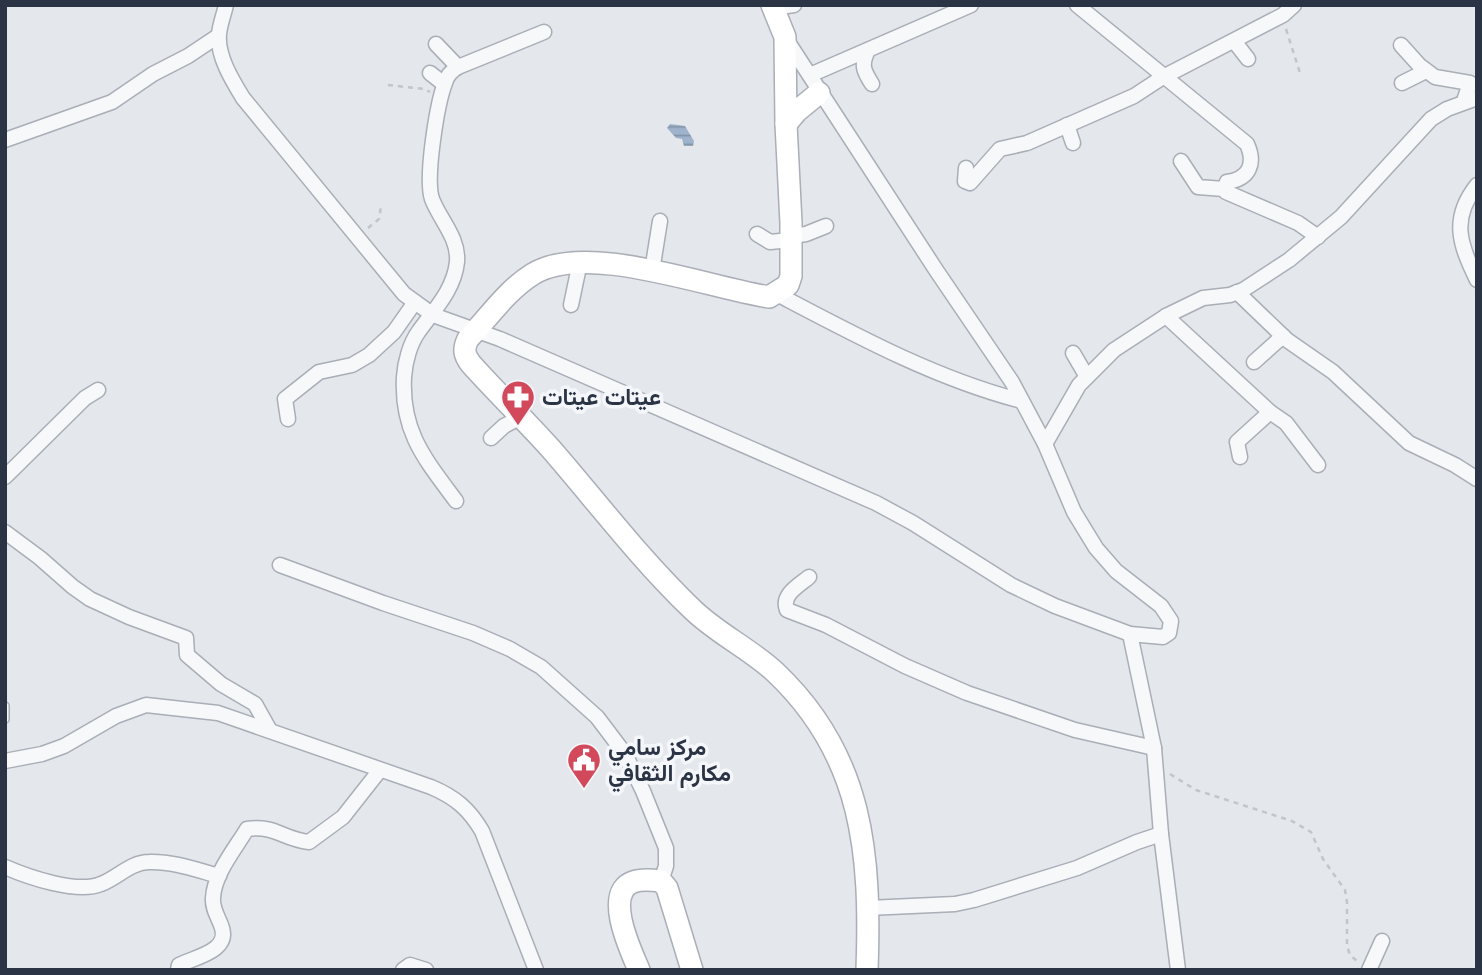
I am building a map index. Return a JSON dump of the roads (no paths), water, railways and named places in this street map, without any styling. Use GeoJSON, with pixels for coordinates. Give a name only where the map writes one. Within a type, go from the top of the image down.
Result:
{"type":"FeatureCollection","features":[{"type":"Feature","properties":{"kind":"main road"},"geometry":{"type":"LineString","coordinates":[[780,6],[785,37],[791,276],[788,285],[777,293],[765,296],[652,271],[565,262],[534,273],[502,301],[464,347],[467,360],[691,609],[774,671],[826,734],[847,776],[859,816],[868,908],[867,970]]}},
{"type":"Feature","properties":{"kind":"main road"},"geometry":{"type":"LineString","coordinates":[[786,124],[815,84]]}},
{"type":"Feature","properties":{"kind":"main road"},"geometry":{"type":"LineString","coordinates":[[639,970],[620,913],[622,892],[634,881],[661,881],[671,899],[692,970]]}},
{"type":"Feature","properties":{"kind":"street"},"geometry":{"type":"LineString","coordinates":[[226,5],[218,36],[226,67],[243,98],[404,293],[433,315],[477,330],[876,503],[913,523],[1011,585],[1055,606],[1130,634],[1163,637],[1169,634],[1171,621],[1161,606],[1116,571],[1096,548],[1074,512],[1045,444],[1022,401],[785,37]]}},
{"type":"Feature","properties":{"kind":"street"},"geometry":{"type":"LineString","coordinates":[[815,84],[868,50],[971,5]]}},
{"type":"Feature","properties":{"kind":"street"},"geometry":{"type":"LineString","coordinates":[[1077,5],[1247,144],[1252,164],[1248,172],[1242,179],[1227,182],[1223,189]]}},
{"type":"Feature","properties":{"kind":"street"},"geometry":{"type":"LineString","coordinates":[[966,168],[965,181],[970,183],[1000,149],[1027,143],[1134,96],[1163,77],[1289,10]]}},
{"type":"Feature","properties":{"kind":"street"},"geometry":{"type":"LineString","coordinates":[[456,501],[429,464],[410,431],[403,397],[408,353],[417,334],[441,304],[457,264],[457,251],[448,227],[432,198],[432,146],[449,73],[458,66],[544,32]]}},
{"type":"Feature","properties":{"kind":"street"},"geometry":{"type":"LineString","coordinates":[[5,140],[112,102],[218,36]]}},
{"type":"Feature","properties":{"kind":"street"},"geometry":{"type":"LineString","coordinates":[[1234,41],[1248,59]]}},
{"type":"Feature","properties":{"kind":"street"},"geometry":{"type":"LineString","coordinates":[[436,44],[458,66]]}},
{"type":"Feature","properties":{"kind":"street"},"geometry":{"type":"LineString","coordinates":[[1045,444],[1066,404],[1087,377],[1114,350],[1166,316],[1203,298],[1237,292],[1257,283],[1341,217],[1431,119],[1473,98],[1470,83],[1435,78],[1401,45]]}},
{"type":"Feature","properties":{"kind":"street"},"geometry":{"type":"LineString","coordinates":[[868,50],[862,62],[863,70],[872,84]]}},
{"type":"Feature","properties":{"kind":"street"},"geometry":{"type":"LineString","coordinates":[[1402,83],[1426,71]]}},
{"type":"Feature","properties":{"kind":"street"},"geometry":{"type":"LineString","coordinates":[[430,73],[443,91]]}},
{"type":"Feature","properties":{"kind":"street"},"geometry":{"type":"LineString","coordinates":[[1067,125],[1073,143]]}},
{"type":"Feature","properties":{"kind":"street"},"geometry":{"type":"LineString","coordinates":[[1181,161],[1198,187],[1223,189],[1298,223],[1318,237]]}},
{"type":"Feature","properties":{"kind":"street"},"geometry":{"type":"LineString","coordinates":[[1477,185],[1469,194],[1458,224],[1463,250],[1477,280]]}},
{"type":"Feature","properties":{"kind":"street"},"geometry":{"type":"LineString","coordinates":[[652,271],[660,221]]}},
{"type":"Feature","properties":{"kind":"street"},"geometry":{"type":"LineString","coordinates":[[757,234],[769,242],[806,234],[826,226]]}},
{"type":"Feature","properties":{"kind":"street"},"geometry":{"type":"LineString","coordinates":[[571,304],[580,262]]}},
{"type":"Feature","properties":{"kind":"street"},"geometry":{"type":"LineString","coordinates":[[1237,292],[1283,337],[1334,372],[1409,443],[1477,479]]}},
{"type":"Feature","properties":{"kind":"street"},"geometry":{"type":"LineString","coordinates":[[777,293],[864,339],[954,379],[986,392],[1022,401]]}},
{"type":"Feature","properties":{"kind":"street"},"geometry":{"type":"LineString","coordinates":[[288,419],[285,399],[318,372],[352,365],[369,355],[394,332],[415,302]]}},
{"type":"Feature","properties":{"kind":"street"},"geometry":{"type":"LineString","coordinates":[[1166,316],[1270,412],[1286,423],[1318,465]]}},
{"type":"Feature","properties":{"kind":"street"},"geometry":{"type":"LineString","coordinates":[[1254,362],[1283,337]]}},
{"type":"Feature","properties":{"kind":"street"},"geometry":{"type":"LineString","coordinates":[[1073,353],[1087,377]]}},
{"type":"Feature","properties":{"kind":"street"},"geometry":{"type":"LineString","coordinates":[[5,477],[85,398],[98,390]]}},
{"type":"Feature","properties":{"kind":"street"},"geometry":{"type":"LineString","coordinates":[[1240,457],[1237,442],[1270,412]]}},
{"type":"Feature","properties":{"kind":"street"},"geometry":{"type":"LineString","coordinates":[[491,438],[504,426],[521,417]]}},
{"type":"Feature","properties":{"kind":"street"},"geometry":{"type":"LineString","coordinates":[[5,532],[90,599],[186,638],[187,655],[221,684],[255,704],[269,729]]}},
{"type":"Feature","properties":{"kind":"street"},"geometry":{"type":"LineString","coordinates":[[280,565],[473,633],[518,653],[541,667],[597,717],[625,754],[666,848],[666,866],[661,881]]}},
{"type":"Feature","properties":{"kind":"street"},"geometry":{"type":"LineString","coordinates":[[808,577],[788,595],[785,600],[787,610],[826,625],[914,670],[967,693],[1155,756]]}},
{"type":"Feature","properties":{"kind":"street"},"geometry":{"type":"LineString","coordinates":[[1130,634],[1155,756],[1161,834],[1178,970]]}},
{"type":"Feature","properties":{"kind":"street"},"geometry":{"type":"LineString","coordinates":[[5,761],[42,754],[64,746],[116,716],[146,705],[218,713],[444,792],[471,813],[482,831],[536,970]]}},
{"type":"Feature","properties":{"kind":"street"},"geometry":{"type":"LineString","coordinates":[[178,970],[179,965],[206,955],[217,947],[222,938],[223,928],[213,899],[219,877],[247,829],[272,828],[293,841],[309,842],[343,817],[380,770]]}},
{"type":"Feature","properties":{"kind":"street"},"geometry":{"type":"LineString","coordinates":[[868,908],[956,904],[974,900],[1077,868],[1161,834]]}},
{"type":"Feature","properties":{"kind":"street"},"geometry":{"type":"LineString","coordinates":[[5,867],[74,888],[98,886],[135,864],[151,861],[219,877]]}},
{"type":"Feature","properties":{"kind":"street"},"geometry":{"type":"LineString","coordinates":[[1365,967],[1382,941]]}},
{"type":"Feature","properties":{"kind":"street"},"geometry":{"type":"LineString","coordinates":[[403,970],[410,965],[425,970]]}},
{"type":"Feature","properties":{"kind":"lane"},"geometry":{"type":"LineString","coordinates":[[5,706],[5,719]]}},
{"type":"Feature","properties":{"kind":"water"},"geometry":{"type":"Polygon","coordinates":[[[670,124],[685,126],[694,141],[693,146],[684,146],[682,139],[676,138],[667,128],[670,124]]]}},
{"type":"Feature","properties":{"kind":"place","name":"عيتات عيتات"},"geometry":{"type":"Point","coordinates":[518,427]}},
{"type":"Feature","properties":{"kind":"place","name":"مركز سامي مكارم الثقافي"},"geometry":{"type":"Point","coordinates":[584,790]}}]}
